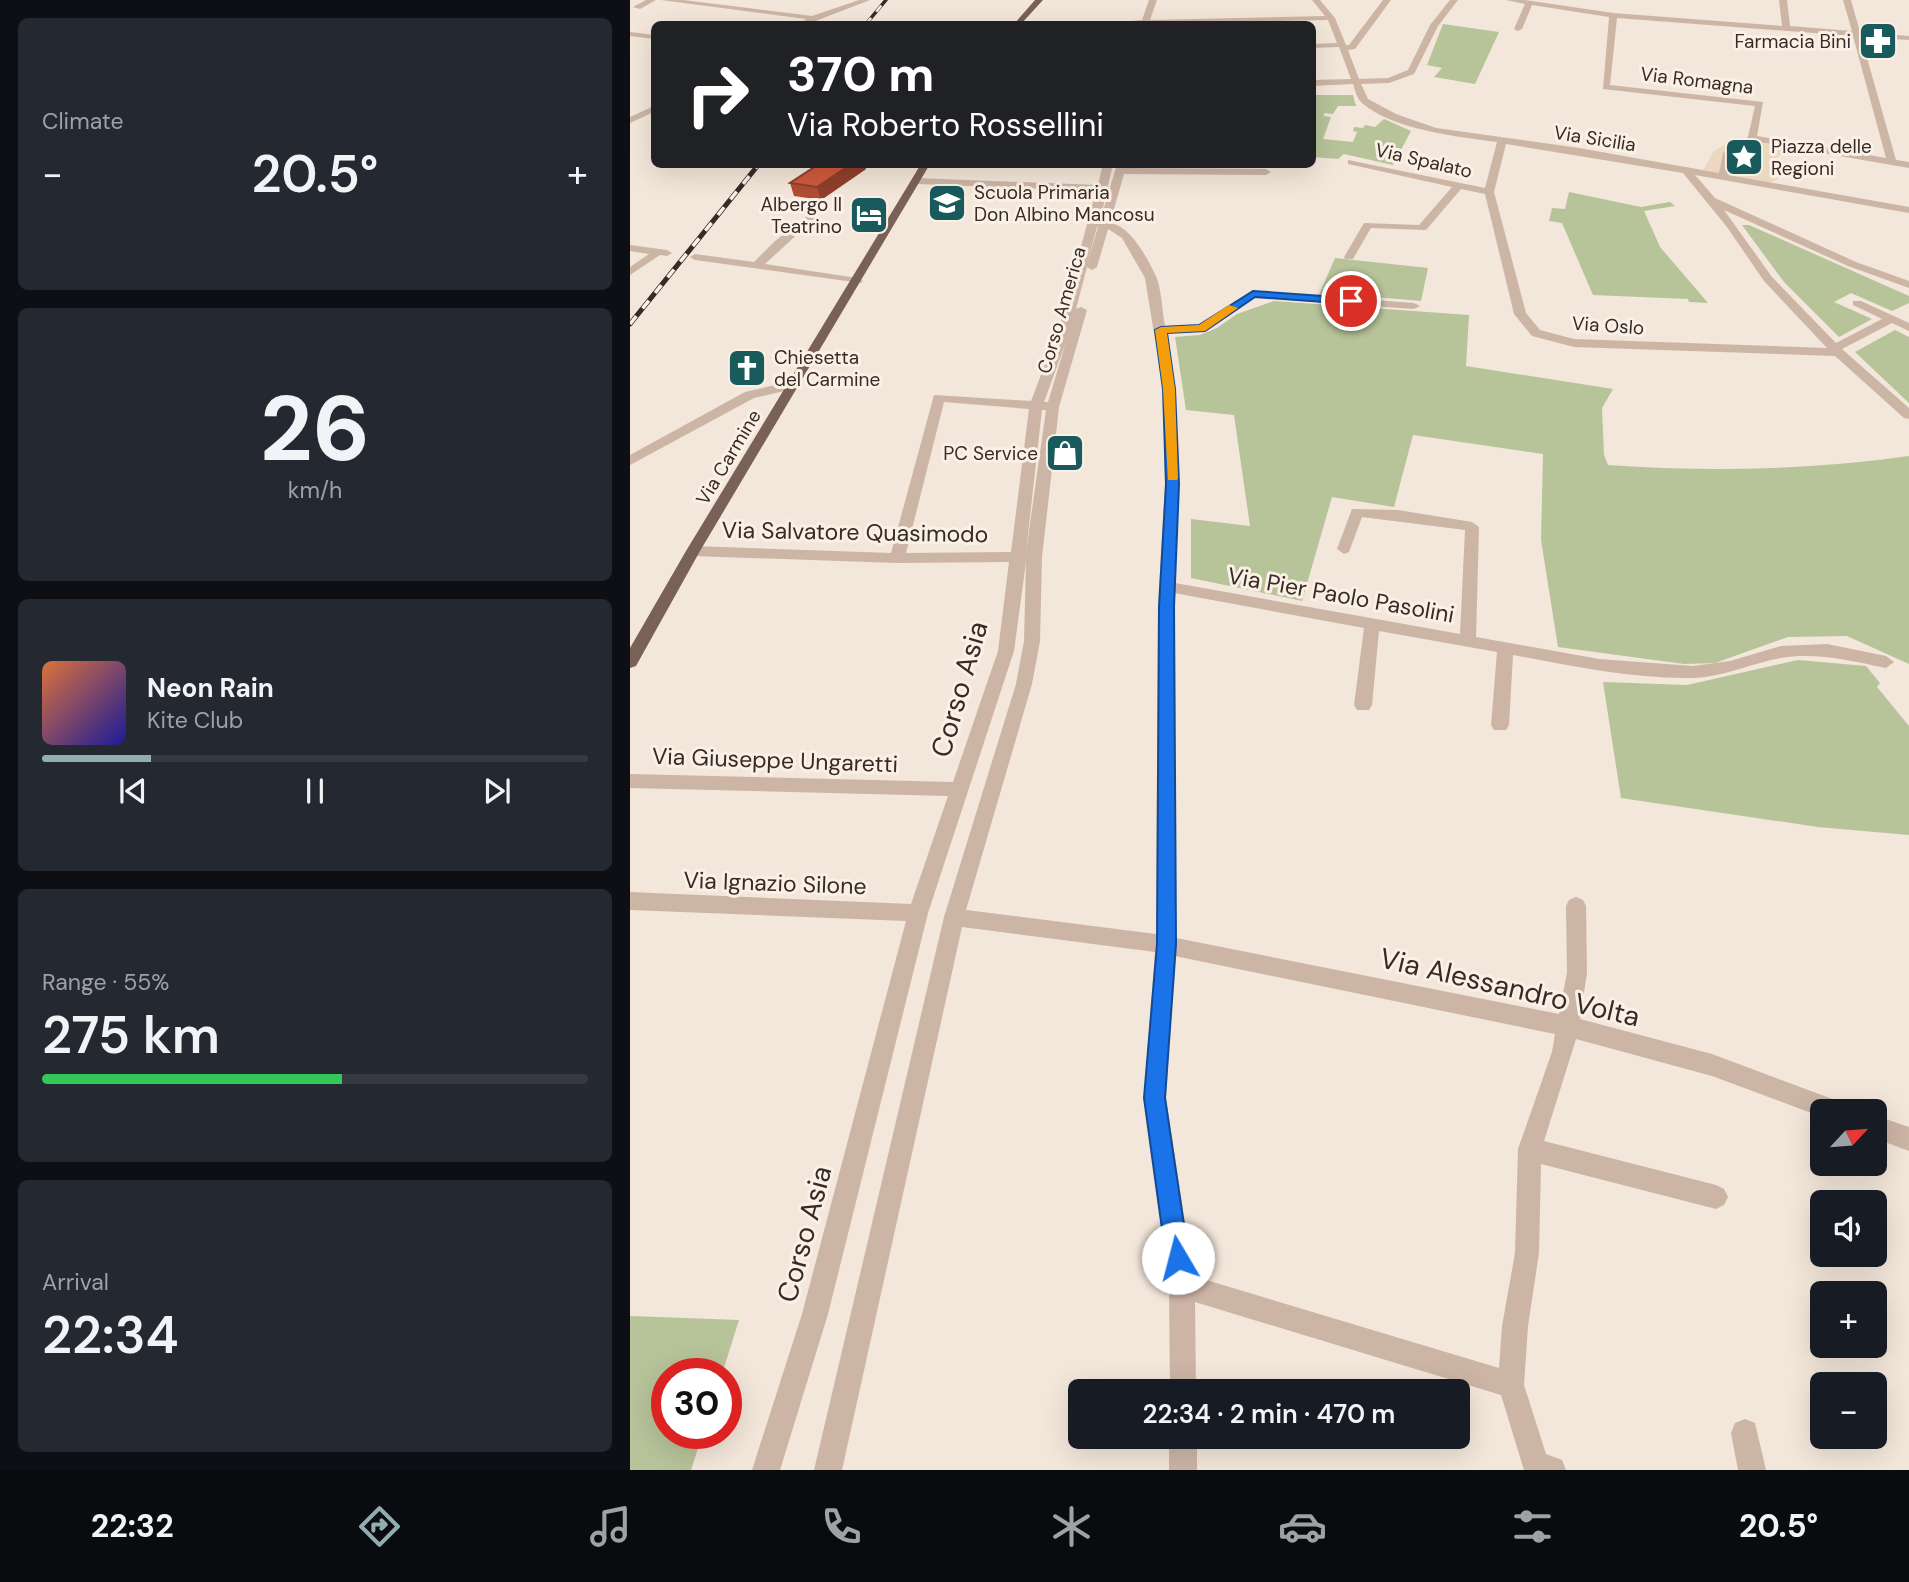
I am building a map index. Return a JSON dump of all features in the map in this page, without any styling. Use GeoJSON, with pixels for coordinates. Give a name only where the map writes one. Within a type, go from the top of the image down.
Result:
{"type":"FeatureCollection","features":[{"type":"Feature","properties":{"kind":"main road"},"geometry":{"type":"LineString","coordinates":[[1020,21],[1039,0]]}},
{"type":"Feature","properties":{"kind":"main road","name":"Via Carmine"},"geometry":{"type":"LineString","coordinates":[[630,663],[693,551],[924,168]]}},
{"type":"Feature","properties":{"kind":"street"},"geometry":{"type":"LineString","coordinates":[[637,7],[652,0]]}},
{"type":"Feature","properties":{"kind":"street"},"geometry":{"type":"LineString","coordinates":[[664,0],[813,18]]}},
{"type":"Feature","properties":{"kind":"street"},"geometry":{"type":"LineString","coordinates":[[716,6],[733,0]]}},
{"type":"Feature","properties":{"kind":"street"},"geometry":{"type":"LineString","coordinates":[[808,21],[866,0]]}},
{"type":"Feature","properties":{"kind":"street"},"geometry":{"type":"LineString","coordinates":[[1146,21],[1153,0]]}},
{"type":"Feature","properties":{"kind":"street","name":"Via Sicilia"},"geometry":{"type":"LineString","coordinates":[[1316,0],[1331,18],[1364,101],[1392,116],[1434,131],[1579,151],[1909,210]]}},
{"type":"Feature","properties":{"kind":"street"},"geometry":{"type":"LineString","coordinates":[[1316,46],[1352,47],[1387,0]]}},
{"type":"Feature","properties":{"kind":"street"},"geometry":{"type":"LineString","coordinates":[[1316,83],[1389,80],[1411,72],[1434,25],[1454,0]]}},
{"type":"Feature","properties":{"kind":"street"},"geometry":{"type":"LineString","coordinates":[[1510,0],[1613,15],[1909,38]]}},
{"type":"Feature","properties":{"kind":"street"},"geometry":{"type":"LineString","coordinates":[[1590,12],[1596,0]]}},
{"type":"Feature","properties":{"kind":"street"},"geometry":{"type":"LineString","coordinates":[[1783,0],[1786,29]]}},
{"type":"Feature","properties":{"kind":"street"},"geometry":{"type":"LineString","coordinates":[[1847,0],[1892,162]]}},
{"type":"Feature","properties":{"kind":"street"},"geometry":{"type":"LineString","coordinates":[[1518,29],[1525,2]]}},
{"type":"Feature","properties":{"kind":"street"},"geometry":{"type":"LineString","coordinates":[[1660,18],[1661,8]]}},
{"type":"Feature","properties":{"kind":"street","name":"Via Romagna"},"geometry":{"type":"LineString","coordinates":[[1613,15],[1606,87],[1760,104],[1752,138]]}},
{"type":"Feature","properties":{"kind":"street"},"geometry":{"type":"LineString","coordinates":[[1238,21],[1331,18]]}},
{"type":"Feature","properties":{"kind":"street"},"geometry":{"type":"LineString","coordinates":[[630,34],[651,37]]}},
{"type":"Feature","properties":{"kind":"street"},"geometry":{"type":"LineString","coordinates":[[630,120],[651,110]]}},
{"type":"Feature","properties":{"kind":"street"},"geometry":{"type":"LineString","coordinates":[[1723,176],[1726,155],[1752,138],[1909,165]]}},
{"type":"Feature","properties":{"kind":"street","name":"Via Oslo"},"geometry":{"type":"LineString","coordinates":[[1502,142],[1489,192],[1520,314],[1536,333],[1574,343],[1836,350]]}},
{"type":"Feature","properties":{"kind":"street","name":"Via Spalato"},"geometry":{"type":"LineString","coordinates":[[1351,162],[1489,192]]}},
{"type":"Feature","properties":{"kind":"street","name":"Corso America"},"geometry":{"type":"LineString","coordinates":[[1026,557],[1053,407],[1099,224],[1102,188],[1116,168]]}},
{"type":"Feature","properties":{"kind":"street","name":"Corso America"},"geometry":{"type":"LineString","coordinates":[[1026,557],[1036,405],[1066,325],[1117,168]]}},
{"type":"Feature","properties":{"kind":"street"},"geometry":{"type":"LineString","coordinates":[[1147,168],[1266,172]]}},
{"type":"Feature","properties":{"kind":"street"},"geometry":{"type":"LineString","coordinates":[[1687,172],[1731,225],[1768,279],[1836,350],[1909,415]]}},
{"type":"Feature","properties":{"kind":"street"},"geometry":{"type":"LineString","coordinates":[[918,181],[1102,188]]}},
{"type":"Feature","properties":{"kind":"street"},"geometry":{"type":"LineString","coordinates":[[1349,257],[1368,225],[1422,228],[1457,187]]}},
{"type":"Feature","properties":{"kind":"street"},"geometry":{"type":"LineString","coordinates":[[1710,199],[1852,264],[1909,285]]}},
{"type":"Feature","properties":{"kind":"street"},"geometry":{"type":"LineString","coordinates":[[757,266],[811,216]]}},
{"type":"Feature","properties":{"kind":"street"},"geometry":{"type":"LineString","coordinates":[[1731,225],[1753,219]]}},
{"type":"Feature","properties":{"kind":"street"},"geometry":{"type":"LineString","coordinates":[[1099,224],[1116,227],[1126,236],[1151,278],[1169,389],[1172,471],[1166,944],[1155,1098],[1182,1285],[1183,1379]]}},
{"type":"Feature","properties":{"kind":"street"},"geometry":{"type":"LineString","coordinates":[[630,248],[663,252],[630,272]]}},
{"type":"Feature","properties":{"kind":"street"},"geometry":{"type":"LineString","coordinates":[[695,257],[856,281]]}},
{"type":"Feature","properties":{"kind":"street"},"geometry":{"type":"LineString","coordinates":[[1161,330],[1202,328],[1253,294],[1414,306]]}},
{"type":"Feature","properties":{"kind":"street"},"geometry":{"type":"LineString","coordinates":[[1857,303],[1909,327]]}},
{"type":"Feature","properties":{"kind":"street"},"geometry":{"type":"LineString","coordinates":[[1836,350],[1891,319]]}},
{"type":"Feature","properties":{"kind":"street"},"geometry":{"type":"LineString","coordinates":[[630,461],[750,395],[793,385]]}},
{"type":"Feature","properties":{"kind":"street"},"geometry":{"type":"LineString","coordinates":[[897,558],[939,398],[1036,405]]}},
{"type":"Feature","properties":{"kind":"street","name":"Corso America"},"geometry":{"type":"LineString","coordinates":[[1036,405],[1053,407]]}},
{"type":"Feature","properties":{"kind":"street"},"geometry":{"type":"LineString","coordinates":[[1343,549],[1357,512],[1398,515],[1472,527],[1468,641]]}},
{"type":"Feature","properties":{"kind":"street","name":"Via Salvatore Quasimodo"},"geometry":{"type":"LineString","coordinates":[[693,551],[897,558],[1026,557]]}},
{"type":"Feature","properties":{"kind":"street"},"geometry":{"type":"LineString","coordinates":[[828,1470],[954,917],[1024,684],[1032,641],[1026,557]]}},
{"type":"Feature","properties":{"kind":"street","name":"Corso Asia"},"geometry":{"type":"LineString","coordinates":[[766,1470],[814,1314],[918,913],[1006,651],[1026,557]]}},
{"type":"Feature","properties":{"kind":"street","name":"Via Pier Paolo Pasolini"},"geometry":{"type":"LineString","coordinates":[[1169,587],[1599,665],[1693,672],[1730,667],[1781,652],[1827,650],[1886,662]]}},
{"type":"Feature","properties":{"kind":"street"},"geometry":{"type":"LineString","coordinates":[[1363,705],[1373,624]]}},
{"type":"Feature","properties":{"kind":"street"},"geometry":{"type":"LineString","coordinates":[[1500,725],[1505,649]]}},
{"type":"Feature","properties":{"kind":"street","name":"Via Giuseppe Ungaretti"},"geometry":{"type":"LineString","coordinates":[[630,781],[961,789]]}},
{"type":"Feature","properties":{"kind":"street","name":"Via Ignazio Silone"},"geometry":{"type":"LineString","coordinates":[[630,901],[918,913]]}},
{"type":"Feature","properties":{"kind":"street"},"geometry":{"type":"LineString","coordinates":[[1542,1468],[1511,1385],[1514,1326],[1527,1253],[1530,1149],[1563,1052],[1577,973],[1576,906]]}},
{"type":"Feature","properties":{"kind":"street","name":"Via Alessandro Volta"},"geometry":{"type":"LineString","coordinates":[[954,917],[1166,944],[1566,1027],[1712,1065],[1810,1102]]}},
{"type":"Feature","properties":{"kind":"street"},"geometry":{"type":"LineString","coordinates":[[1887,1131],[1909,1139]]}},
{"type":"Feature","properties":{"kind":"street"},"geometry":{"type":"LineString","coordinates":[[1530,1149],[1716,1197]]}},
{"type":"Feature","properties":{"kind":"street"},"geometry":{"type":"LineString","coordinates":[[1182,1285],[1511,1385]]}},
{"type":"Feature","properties":{"kind":"street"},"geometry":{"type":"LineString","coordinates":[[1745,1433],[1752,1470]]}},
{"type":"Feature","properties":{"kind":"street"},"geometry":{"type":"LineString","coordinates":[[1183,1449],[1183,1470]]}},
{"type":"Feature","properties":{"kind":"green space"},"geometry":{"type":"Polygon","coordinates":[[[1443,24],[1499,32],[1475,84],[1434,77],[1442,68],[1427,65],[1443,24]]]}},
{"type":"Feature","properties":{"kind":"green space"},"geometry":{"type":"Polygon","coordinates":[[[1316,95],[1353,95],[1356,106],[1338,106],[1333,114],[1324,113],[1324,116],[1331,117],[1323,139],[1353,142],[1357,132],[1353,131],[1354,127],[1375,127],[1384,119],[1411,131],[1393,165],[1344,154],[1338,159],[1316,157],[1316,95]]]}},
{"type":"Feature","properties":{"kind":"green space"},"geometry":{"type":"Polygon","coordinates":[[[1569,192],[1641,207],[1670,202],[1675,206],[1644,211],[1660,247],[1708,303],[1689,302],[1688,299],[1593,295],[1562,223],[1549,221],[1552,208],[1565,209],[1569,192]]]}},
{"type":"Feature","properties":{"kind":"green space"},"geometry":{"type":"Polygon","coordinates":[[[1742,225],[1749,225],[1909,296],[1909,303],[1892,311],[1851,293],[1834,302],[1872,319],[1839,337],[1784,282],[1742,225]]]}},
{"type":"Feature","properties":{"kind":"green space"},"geometry":{"type":"Polygon","coordinates":[[[1335,258],[1428,268],[1421,301],[1319,295],[1335,258]]]}},
{"type":"Feature","properties":{"kind":"green space"},"geometry":{"type":"Polygon","coordinates":[[[1274,301],[1469,315],[1466,366],[1613,389],[1602,408],[1604,455],[1608,465],[1684,469],[1759,468],[1909,456],[1909,664],[1847,636],[1788,637],[1715,663],[1684,664],[1558,647],[1541,540],[1543,454],[1413,435],[1394,507],[1332,497],[1302,601],[1191,578],[1191,519],[1250,526],[1234,415],[1186,410],[1175,337],[1200,335],[1217,328],[1237,314],[1274,301]]]}},
{"type":"Feature","properties":{"kind":"green space"},"geometry":{"type":"Polygon","coordinates":[[[1895,330],[1909,337],[1909,403],[1855,352],[1895,330]]]}},
{"type":"Feature","properties":{"kind":"green space"},"geometry":{"type":"Polygon","coordinates":[[[1798,660],[1866,666],[1880,683],[1877,687],[1909,726],[1909,835],[1818,827],[1621,798],[1603,682],[1687,685],[1798,660]]]}},
{"type":"Feature","properties":{"kind":"green space"},"geometry":{"type":"Polygon","coordinates":[[[630,1316],[739,1320],[727,1358],[651,1358],[651,1449],[698,1449],[691,1470],[630,1470],[630,1316]]]}},
{"type":"Feature","properties":{"kind":"shaded area","name":"Piazza delle Regioni"},"geometry":{"type":"Polygon","coordinates":[[[1738,137],[1791,148],[1769,163],[1795,169],[1770,183],[1703,170],[1714,151],[1738,137]]]}},
{"type":"Feature","properties":{"kind":"building"},"geometry":{"type":"Polygon","coordinates":[[[813,168],[845,168],[817,187],[790,183],[813,168]]]}},
{"type":"Feature","properties":{"kind":"railway"},"geometry":{"type":"LineString","coordinates":[[868,21],[886,0]]}},
{"type":"Feature","properties":{"kind":"railway"},"geometry":{"type":"LineString","coordinates":[[630,324],[756,168]]}},
{"type":"Feature","properties":{"kind":"slow traffic"},"geometry":{"type":"LineString","coordinates":[[1172,478],[1169,389],[1161,330],[1202,328],[1233,308]]}},
{"type":"Feature","properties":{"kind":"place","name":"Farmacia Bini"},"geometry":{"type":"Point","coordinates":[1878,41]}},
{"type":"Feature","properties":{"kind":"place","name":"Piazza delle Regioni"},"geometry":{"type":"Point","coordinates":[1744,157]}},
{"type":"Feature","properties":{"kind":"place","name":"Scuola Primaria Don Albino Mancosu"},"geometry":{"type":"Point","coordinates":[947,203]}},
{"type":"Feature","properties":{"kind":"place","name":"Albergo Il Teatrino"},"geometry":{"type":"Point","coordinates":[869,215]}},
{"type":"Feature","properties":{"kind":"place","name":"Chiesetta del Carmine"},"geometry":{"type":"Point","coordinates":[747,368]}},
{"type":"Feature","properties":{"kind":"place","name":"PC Service"},"geometry":{"type":"Point","coordinates":[1065,453]}},
{"type":"Feature","properties":{"kind":"route"},"geometry":{"type":"LineString","coordinates":[[1178,1258],[1155,1098],[1166,944],[1167,607],[1172,484],[1169,389],[1161,330],[1202,328],[1253,294],[1351,301]]}}]}
